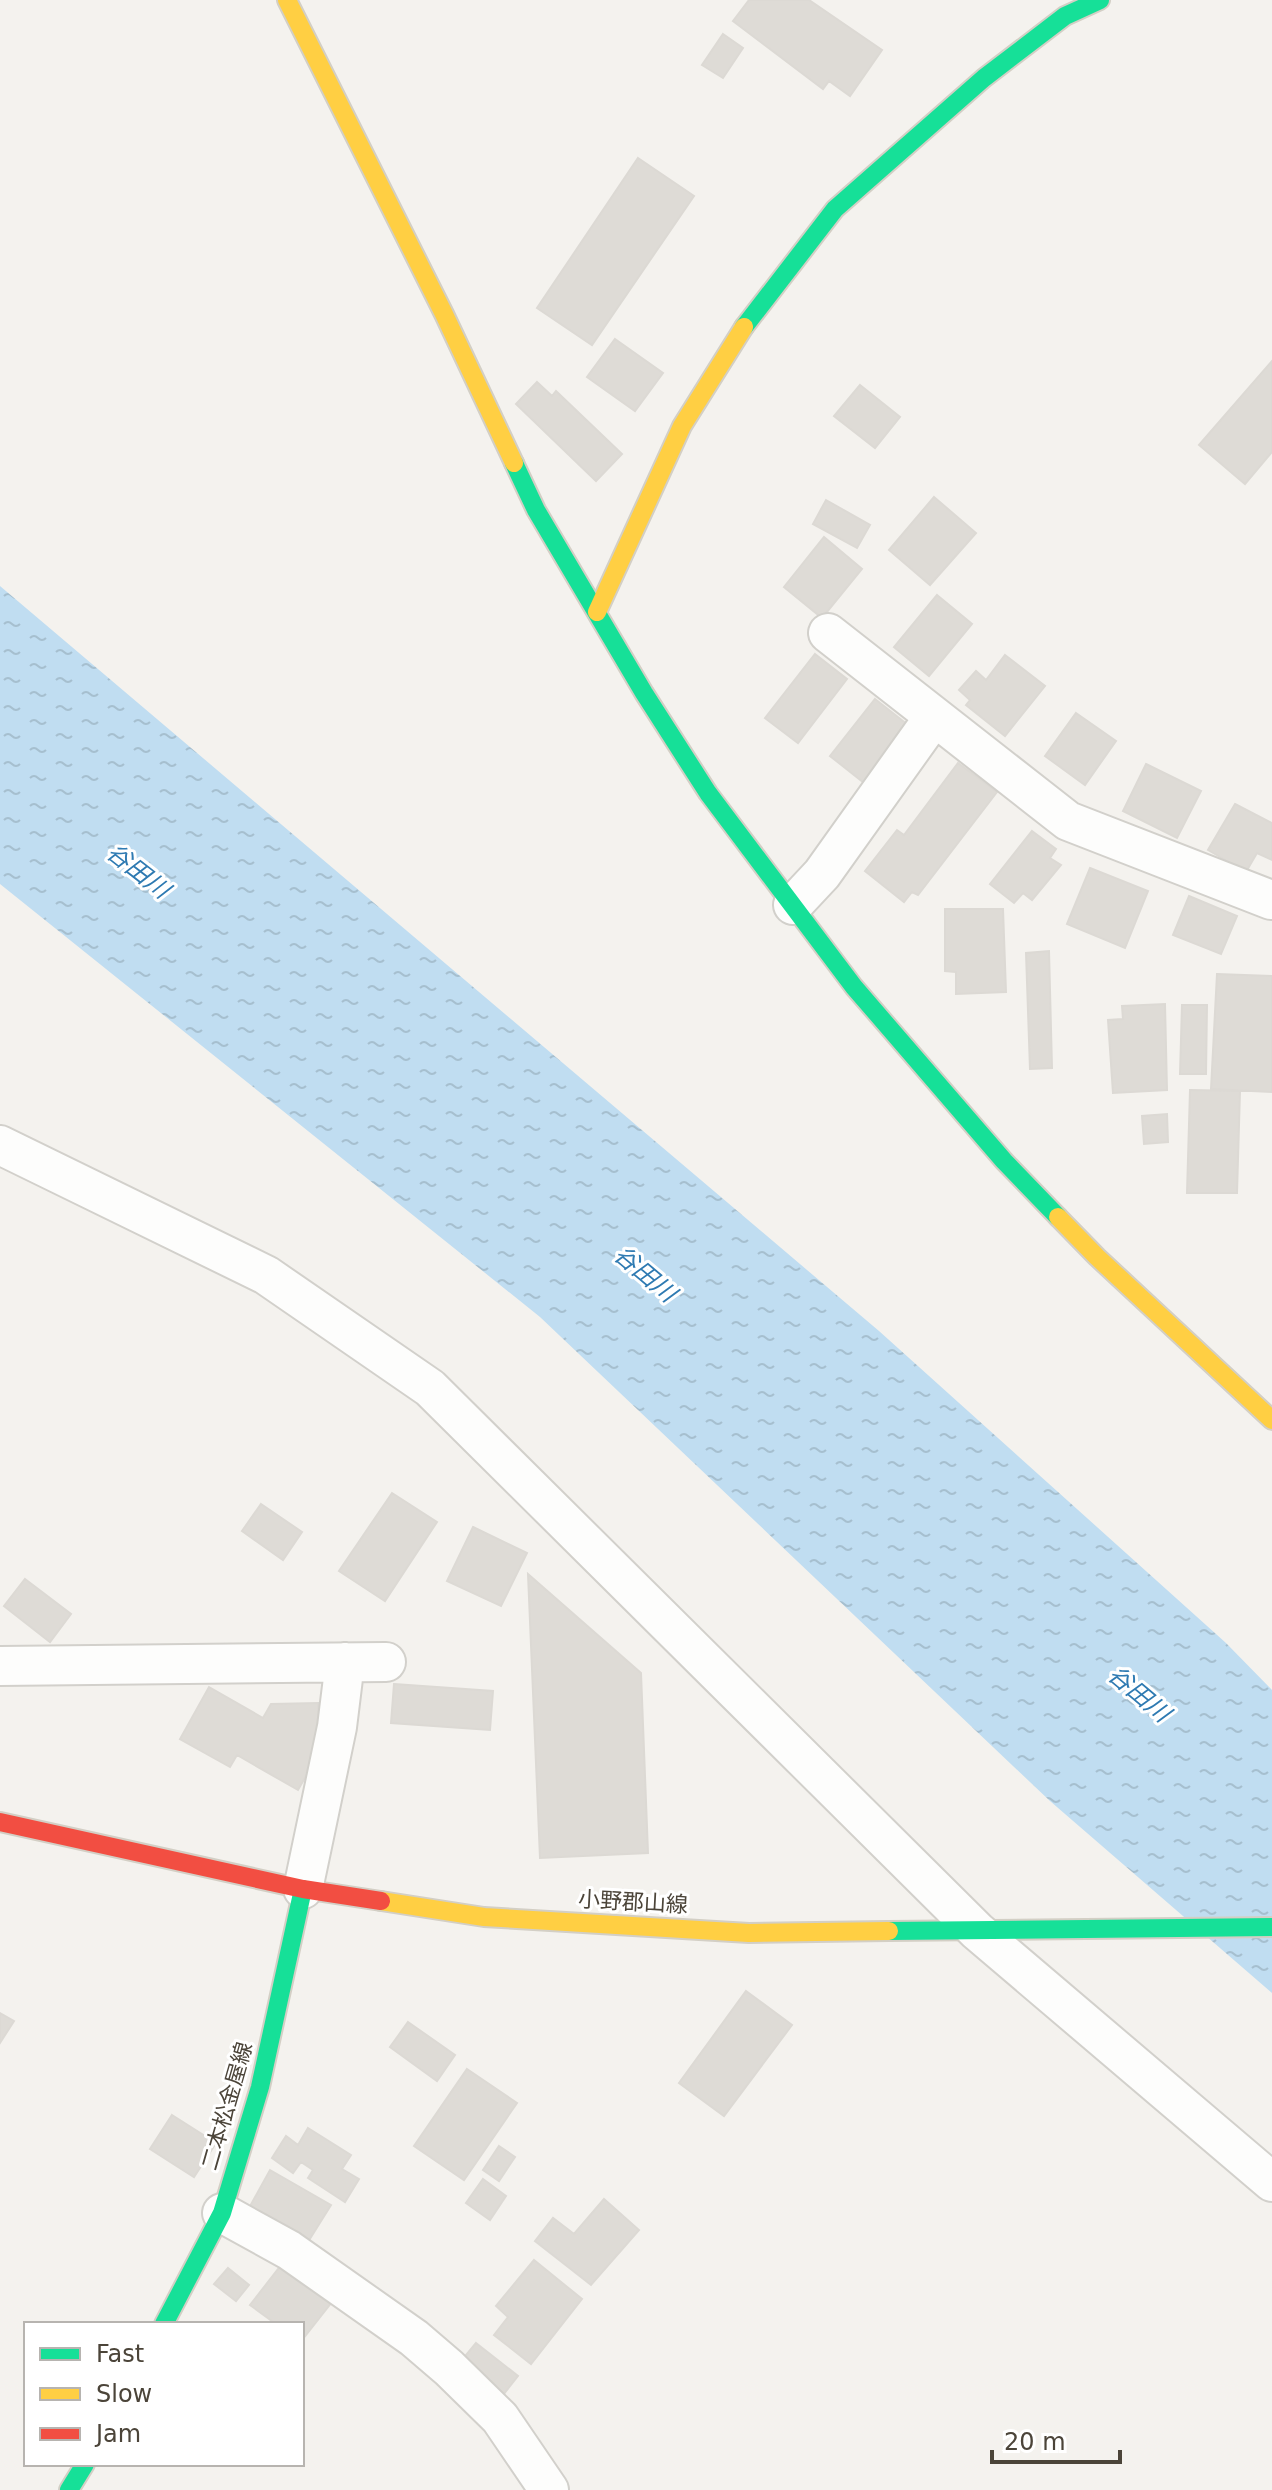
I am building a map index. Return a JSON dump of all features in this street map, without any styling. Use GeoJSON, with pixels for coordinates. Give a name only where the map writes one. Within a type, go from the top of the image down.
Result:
{"type":"FeatureCollection","features":[{"type":"Feature","properties":{"kind":"street"},"geometry":{"type":"LineString","coordinates":[[287,0],[444,314],[536,510],[644,693],[708,793],[854,987],[1004,1161],[1097,1257],[1272,1420]]}},
{"type":"Feature","properties":{"kind":"street"},"geometry":{"type":"LineString","coordinates":[[597,612],[682,426],[753,312],[835,209],[984,78],[1065,16],[1100,0]]}},
{"type":"Feature","properties":{"kind":"street"},"geometry":{"type":"LineString","coordinates":[[828,633],[1068,821],[1271,900]]}},
{"type":"Feature","properties":{"kind":"street"},"geometry":{"type":"LineString","coordinates":[[793,905],[822,874],[934,717]]}},
{"type":"Feature","properties":{"kind":"street"},"geometry":{"type":"LineString","coordinates":[[0,1145],[266,1275],[430,1388],[977,1931],[1272,2182]]}},
{"type":"Feature","properties":{"kind":"street"},"geometry":{"type":"LineString","coordinates":[[303,1889],[337,1727],[345,1662]]}},
{"type":"Feature","properties":{"kind":"street"},"geometry":{"type":"LineString","coordinates":[[0,1666],[386,1662]]}},
{"type":"Feature","properties":{"kind":"street","name":"小野郡山線"},"geometry":{"type":"LineString","coordinates":[[0,1822],[303,1889],[500,1918],[749,1933],[1272,1927]]}},
{"type":"Feature","properties":{"kind":"street","name":"二本松金屋線"},"geometry":{"type":"LineString","coordinates":[[165,2322],[222,2213],[260,2087],[303,1889]]}},
{"type":"Feature","properties":{"kind":"street"},"geometry":{"type":"LineString","coordinates":[[222,2213],[289,2250],[414,2338],[500,2418],[549,2490]]}},
{"type":"Feature","properties":{"kind":"street"},"geometry":{"type":"LineString","coordinates":[[69,2490],[84,2466]]}},
{"type":"Feature","properties":{"kind":"water","name":"谷田川"},"geometry":{"type":"Polygon","coordinates":[[[0,586],[879,1331],[1226,1643],[1272,1690],[1272,1993],[1050,1801],[540,1317],[0,884],[0,586]]]}},
{"type":"Feature","properties":{"kind":"building"},"geometry":{"type":"Polygon","coordinates":[[[749,0],[809,0],[882,50],[850,96],[829,81],[823,89],[733,21],[749,0]]]}},
{"type":"Feature","properties":{"kind":"building"},"geometry":{"type":"Polygon","coordinates":[[[723,34],[743,48],[723,78],[702,65],[723,34]]]}},
{"type":"Feature","properties":{"kind":"building"},"geometry":{"type":"Polygon","coordinates":[[[638,158],[694,196],[592,345],[537,308],[638,158]]]}},
{"type":"Feature","properties":{"kind":"building"},"geometry":{"type":"Polygon","coordinates":[[[615,339],[663,373],[635,411],[587,377],[615,339]]]}},
{"type":"Feature","properties":{"kind":"building"},"geometry":{"type":"Polygon","coordinates":[[[1272,361],[1272,452],[1245,484],[1199,445],[1272,361]]]}},
{"type":"Feature","properties":{"kind":"building"},"geometry":{"type":"Polygon","coordinates":[[[537,382],[552,396],[556,391],[622,454],[596,481],[516,404],[537,382]]]}},
{"type":"Feature","properties":{"kind":"building"},"geometry":{"type":"Polygon","coordinates":[[[860,385],[900,417],[875,448],[834,416],[860,385]]]}},
{"type":"Feature","properties":{"kind":"building"},"geometry":{"type":"Polygon","coordinates":[[[934,497],[976,533],[930,585],[889,550],[934,497]]]}},
{"type":"Feature","properties":{"kind":"building"},"geometry":{"type":"Polygon","coordinates":[[[826,500],[870,525],[857,548],[813,524],[826,500]]]}},
{"type":"Feature","properties":{"kind":"building"},"geometry":{"type":"Polygon","coordinates":[[[824,537],[862,569],[822,618],[784,587],[824,537]]]}},
{"type":"Feature","properties":{"kind":"building"},"geometry":{"type":"Polygon","coordinates":[[[937,595],[972,624],[929,676],[894,647],[937,595]]]}},
{"type":"Feature","properties":{"kind":"building"},"geometry":{"type":"Polygon","coordinates":[[[815,654],[847,679],[798,743],[765,718],[815,654]]]}},
{"type":"Feature","properties":{"kind":"building"},"geometry":{"type":"Polygon","coordinates":[[[1005,655],[1045,686],[1005,736],[966,705],[970,700],[959,690],[976,671],[986,680],[1005,655]]]}},
{"type":"Feature","properties":{"kind":"building"},"geometry":{"type":"Polygon","coordinates":[[[875,699],[913,729],[868,786],[830,756],[875,699]]]}},
{"type":"Feature","properties":{"kind":"building"},"geometry":{"type":"Polygon","coordinates":[[[1076,713],[1116,741],[1085,785],[1045,756],[1076,713]]]}},
{"type":"Feature","properties":{"kind":"building"},"geometry":{"type":"Polygon","coordinates":[[[958,763],[997,792],[918,895],[912,892],[904,902],[865,871],[897,830],[904,835],[958,763]]]}},
{"type":"Feature","properties":{"kind":"building"},"geometry":{"type":"Polygon","coordinates":[[[1146,764],[1201,791],[1177,838],[1123,811],[1146,764]]]}},
{"type":"Feature","properties":{"kind":"building"},"geometry":{"type":"Polygon","coordinates":[[[1235,804],[1272,823],[1272,860],[1257,853],[1246,872],[1208,850],[1235,804]]]}},
{"type":"Feature","properties":{"kind":"building"},"geometry":{"type":"Polygon","coordinates":[[[1032,831],[1056,849],[1050,858],[1061,865],[1032,900],[1023,893],[1014,903],[990,884],[1032,831]]]}},
{"type":"Feature","properties":{"kind":"building"},"geometry":{"type":"Polygon","coordinates":[[[1090,868],[1148,891],[1125,948],[1067,924],[1090,868]]]}},
{"type":"Feature","properties":{"kind":"building"},"geometry":{"type":"Polygon","coordinates":[[[1189,896],[1237,916],[1221,954],[1173,935],[1189,896]]]}},
{"type":"Feature","properties":{"kind":"building"},"geometry":{"type":"Polygon","coordinates":[[[945,909],[1003,909],[1006,992],[956,994],[956,972],[945,971],[945,909]]]}},
{"type":"Feature","properties":{"kind":"building"},"geometry":{"type":"Polygon","coordinates":[[[1049,951],[1052,1068],[1030,1069],[1026,953],[1049,951]]]}},
{"type":"Feature","properties":{"kind":"building"},"geometry":{"type":"Polygon","coordinates":[[[1217,974],[1272,976],[1272,1092],[1211,1089],[1217,974]]]}},
{"type":"Feature","properties":{"kind":"building"},"geometry":{"type":"Polygon","coordinates":[[[1165,1004],[1167,1090],[1113,1093],[1108,1020],[1123,1019],[1122,1006],[1165,1004]]]}},
{"type":"Feature","properties":{"kind":"building"},"geometry":{"type":"Polygon","coordinates":[[[1182,1005],[1207,1005],[1206,1074],[1180,1074],[1182,1005]]]}},
{"type":"Feature","properties":{"kind":"building"},"geometry":{"type":"Polygon","coordinates":[[[1190,1090],[1240,1091],[1237,1193],[1187,1193],[1190,1090]]]}},
{"type":"Feature","properties":{"kind":"building"},"geometry":{"type":"Polygon","coordinates":[[[1167,1114],[1168,1142],[1144,1144],[1142,1116],[1167,1114]]]}},
{"type":"Feature","properties":{"kind":"building"},"geometry":{"type":"Polygon","coordinates":[[[392,1493],[437,1522],[385,1601],[339,1571],[392,1493]]]}},
{"type":"Feature","properties":{"kind":"building"},"geometry":{"type":"Polygon","coordinates":[[[261,1504],[302,1532],[283,1560],[242,1531],[261,1504]]]}},
{"type":"Feature","properties":{"kind":"building"},"geometry":{"type":"Polygon","coordinates":[[[473,1527],[527,1553],[501,1606],[447,1581],[473,1527]]]}},
{"type":"Feature","properties":{"kind":"building"},"geometry":{"type":"Polygon","coordinates":[[[528,1574],[641,1673],[648,1853],[540,1858],[528,1574]]]}},
{"type":"Feature","properties":{"kind":"building"},"geometry":{"type":"Polygon","coordinates":[[[25,1579],[71,1614],[50,1642],[4,1606],[25,1579]]]}},
{"type":"Feature","properties":{"kind":"building"},"geometry":{"type":"Polygon","coordinates":[[[394,1684],[493,1691],[490,1730],[391,1723],[394,1684]]]}},
{"type":"Feature","properties":{"kind":"building"},"geometry":{"type":"Polygon","coordinates":[[[209,1687],[263,1718],[271,1704],[318,1703],[318,1755],[298,1790],[237,1755],[230,1767],[180,1739],[209,1687]]]}},
{"type":"Feature","properties":{"kind":"building"},"geometry":{"type":"Polygon","coordinates":[[[746,1991],[792,2025],[724,2116],[679,2083],[746,1991]]]}},
{"type":"Feature","properties":{"kind":"building"},"geometry":{"type":"Polygon","coordinates":[[[0,2013],[14,2021],[0,2043],[0,2013]]]}},
{"type":"Feature","properties":{"kind":"building"},"geometry":{"type":"Polygon","coordinates":[[[408,2022],[455,2055],[437,2081],[390,2047],[408,2022]]]}},
{"type":"Feature","properties":{"kind":"building"},"geometry":{"type":"Polygon","coordinates":[[[467,2069],[517,2103],[464,2180],[414,2146],[467,2069]]]}},
{"type":"Feature","properties":{"kind":"building"},"geometry":{"type":"Polygon","coordinates":[[[172,2115],[216,2143],[194,2177],[150,2149],[172,2115]]]}},
{"type":"Feature","properties":{"kind":"building"},"geometry":{"type":"Polygon","coordinates":[[[308,2128],[351,2155],[342,2169],[359,2179],[345,2202],[308,2178],[313,2170],[301,2162],[293,2173],[272,2158],[286,2136],[298,2145],[308,2128]]]}},
{"type":"Feature","properties":{"kind":"building"},"geometry":{"type":"Polygon","coordinates":[[[499,2146],[515,2157],[499,2181],[483,2170],[499,2146]]]}},
{"type":"Feature","properties":{"kind":"building"},"geometry":{"type":"Polygon","coordinates":[[[270,2170],[331,2205],[308,2242],[249,2208],[270,2170]]]}},
{"type":"Feature","properties":{"kind":"building"},"geometry":{"type":"Polygon","coordinates":[[[483,2179],[506,2196],[490,2220],[466,2203],[483,2179]]]}},
{"type":"Feature","properties":{"kind":"building"},"geometry":{"type":"Polygon","coordinates":[[[604,2199],[639,2230],[591,2285],[535,2241],[553,2218],[574,2234],[604,2199]]]}},
{"type":"Feature","properties":{"kind":"building"},"geometry":{"type":"Polygon","coordinates":[[[534,2260],[582,2299],[531,2364],[494,2335],[508,2317],[496,2306],[534,2260]]]}},
{"type":"Feature","properties":{"kind":"building"},"geometry":{"type":"Polygon","coordinates":[[[282,2264],[332,2302],[304,2337],[304,2322],[273,2322],[250,2305],[282,2264]]]}},
{"type":"Feature","properties":{"kind":"building"},"geometry":{"type":"Polygon","coordinates":[[[228,2268],[249,2285],[236,2301],[214,2284],[228,2268]]]}},
{"type":"Feature","properties":{"kind":"building"},"geometry":{"type":"Polygon","coordinates":[[[476,2343],[518,2376],[503,2395],[461,2361],[476,2343]]]}},
{"type":"Feature","properties":{"kind":"traffic: fast"},"geometry":{"type":"LineString","coordinates":[[744,327],[835,209],[984,78],[1065,16],[1100,0]]}},
{"type":"Feature","properties":{"kind":"traffic: fast"},"geometry":{"type":"LineString","coordinates":[[514,463],[536,510],[644,693],[708,793],[854,987],[1004,1161],[1058,1217]]}},
{"type":"Feature","properties":{"kind":"traffic: fast"},"geometry":{"type":"LineString","coordinates":[[165,2322],[222,2213],[260,2087],[303,1889]]}},
{"type":"Feature","properties":{"kind":"traffic: fast"},"geometry":{"type":"LineString","coordinates":[[889,1931],[1272,1927]]}},
{"type":"Feature","properties":{"kind":"traffic: fast"},"geometry":{"type":"LineString","coordinates":[[69,2490],[84,2466]]}},
{"type":"Feature","properties":{"kind":"traffic: slow"},"geometry":{"type":"LineString","coordinates":[[287,0],[444,314],[514,463]]}},
{"type":"Feature","properties":{"kind":"traffic: slow"},"geometry":{"type":"LineString","coordinates":[[597,612],[682,426],[744,327]]}},
{"type":"Feature","properties":{"kind":"traffic: slow"},"geometry":{"type":"LineString","coordinates":[[1058,1217],[1272,1420]]}},
{"type":"Feature","properties":{"kind":"traffic: slow"},"geometry":{"type":"LineString","coordinates":[[381,1901],[484,1917],[749,1933],[889,1931]]}},
{"type":"Feature","properties":{"kind":"traffic: jam"},"geometry":{"type":"LineString","coordinates":[[0,1822],[303,1889],[381,1901]]}}]}
